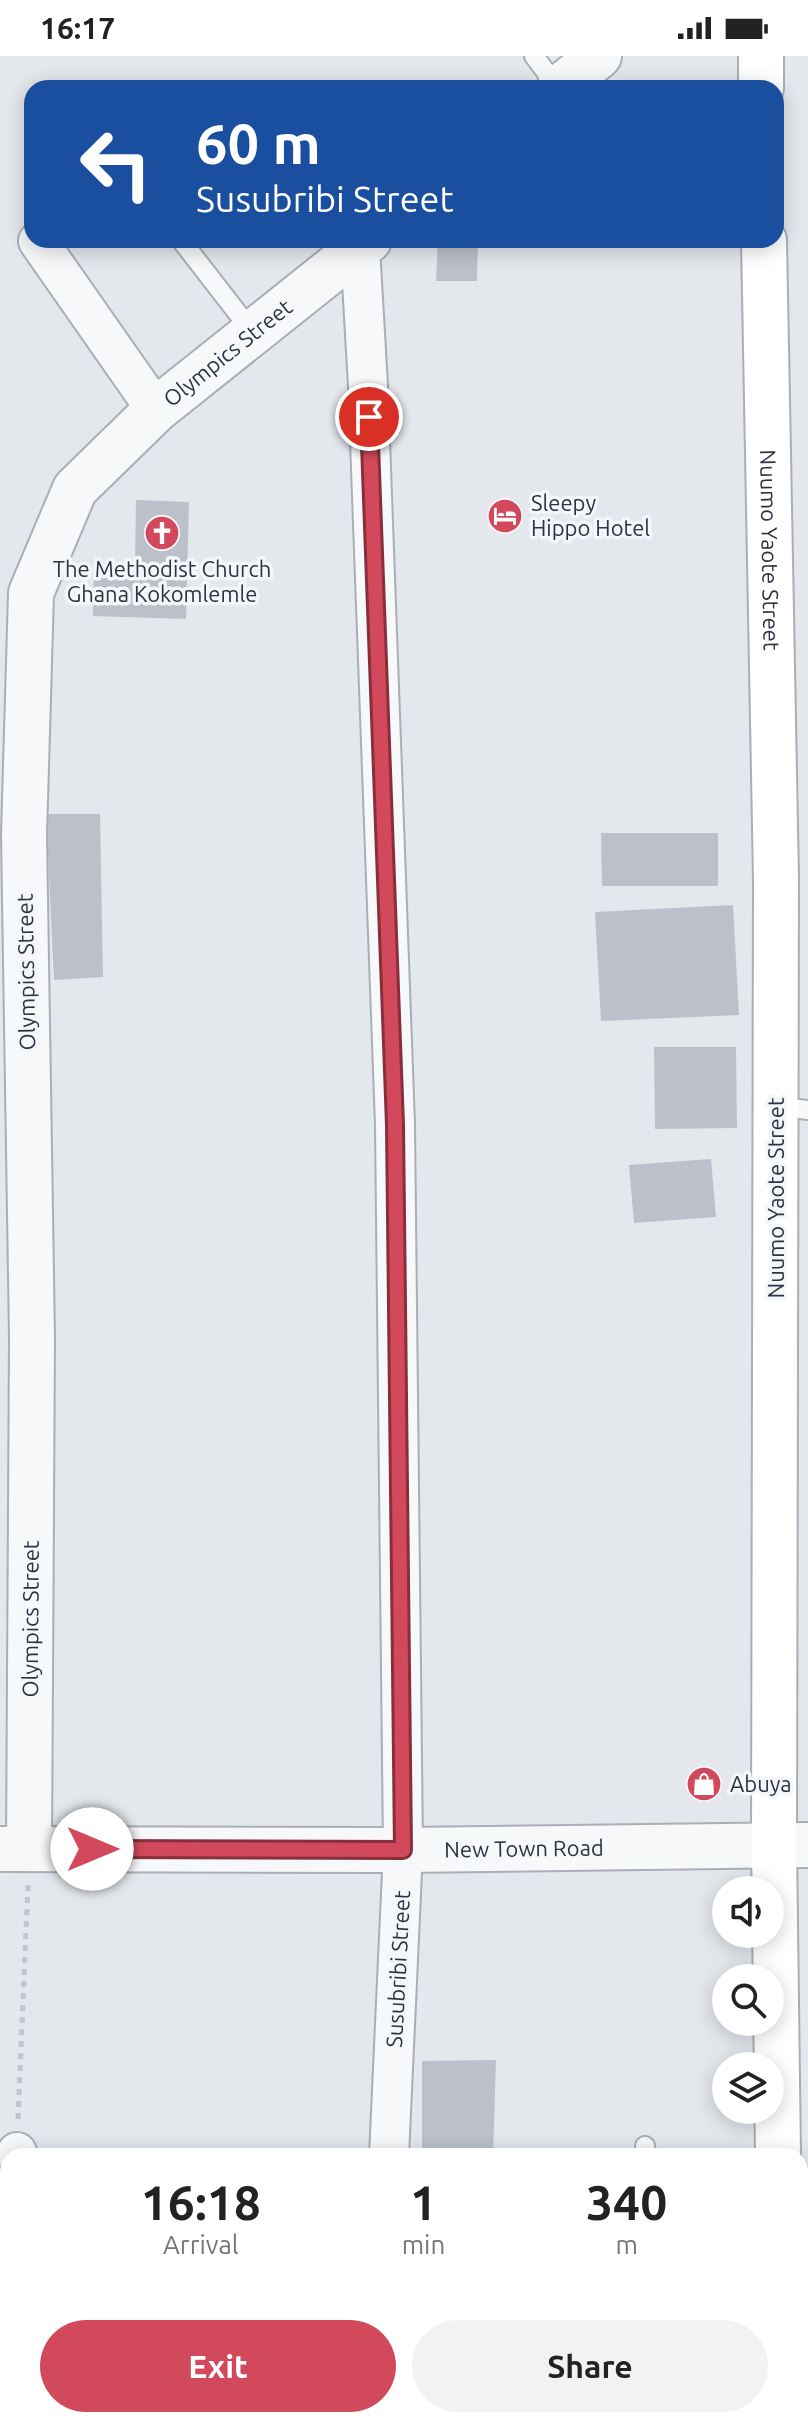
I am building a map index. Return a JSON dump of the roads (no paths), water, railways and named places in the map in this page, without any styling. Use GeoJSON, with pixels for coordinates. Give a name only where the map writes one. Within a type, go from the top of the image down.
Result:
{"type":"FeatureCollection","features":[{"type":"Feature","properties":{"kind":"main road"},"geometry":{"type":"LineString","coordinates":[[761,56],[761,80]]}},
{"type":"Feature","properties":{"kind":"main road","name":"Nuumo Yaote Street"},"geometry":{"type":"LineString","coordinates":[[764,248],[776,880],[792,1108],[791,1845],[778,2148]]}},
{"type":"Feature","properties":{"kind":"street"},"geometry":{"type":"LineString","coordinates":[[568,80],[599,56]]}},
{"type":"Feature","properties":{"kind":"street"},"geometry":{"type":"LineString","coordinates":[[43,248],[156,410]]}},
{"type":"Feature","properties":{"kind":"street","name":"Olympics Street"},"geometry":{"type":"LineString","coordinates":[[15,1849],[32,1338],[12,835],[31,593],[75,489],[156,410],[359,248]]}},
{"type":"Feature","properties":{"kind":"street","name":"Susubribi Street"},"geometry":{"type":"LineString","coordinates":[[364,248],[395,1125],[403,1850],[389,2148]]}},
{"type":"Feature","properties":{"kind":"street","name":"New Town Road"},"geometry":{"type":"LineString","coordinates":[[15,1849],[403,1850],[791,1845]]}},
{"type":"Feature","properties":{"kind":"lane"},"geometry":{"type":"LineString","coordinates":[[534,56],[552,80]]}},
{"type":"Feature","properties":{"kind":"lane"},"geometry":{"type":"LineString","coordinates":[[187,248],[253,333]]}},
{"type":"Feature","properties":{"kind":"place","name":"Sleepy Hippo Hotel"},"geometry":{"type":"Point","coordinates":[505,516]}},
{"type":"Feature","properties":{"kind":"place","name":"The Methodist Church Ghana Kokomlemle"},"geometry":{"type":"Point","coordinates":[162,533]}},
{"type":"Feature","properties":{"kind":"place","name":"Abuya"},"geometry":{"type":"Point","coordinates":[704,1784]}}]}
